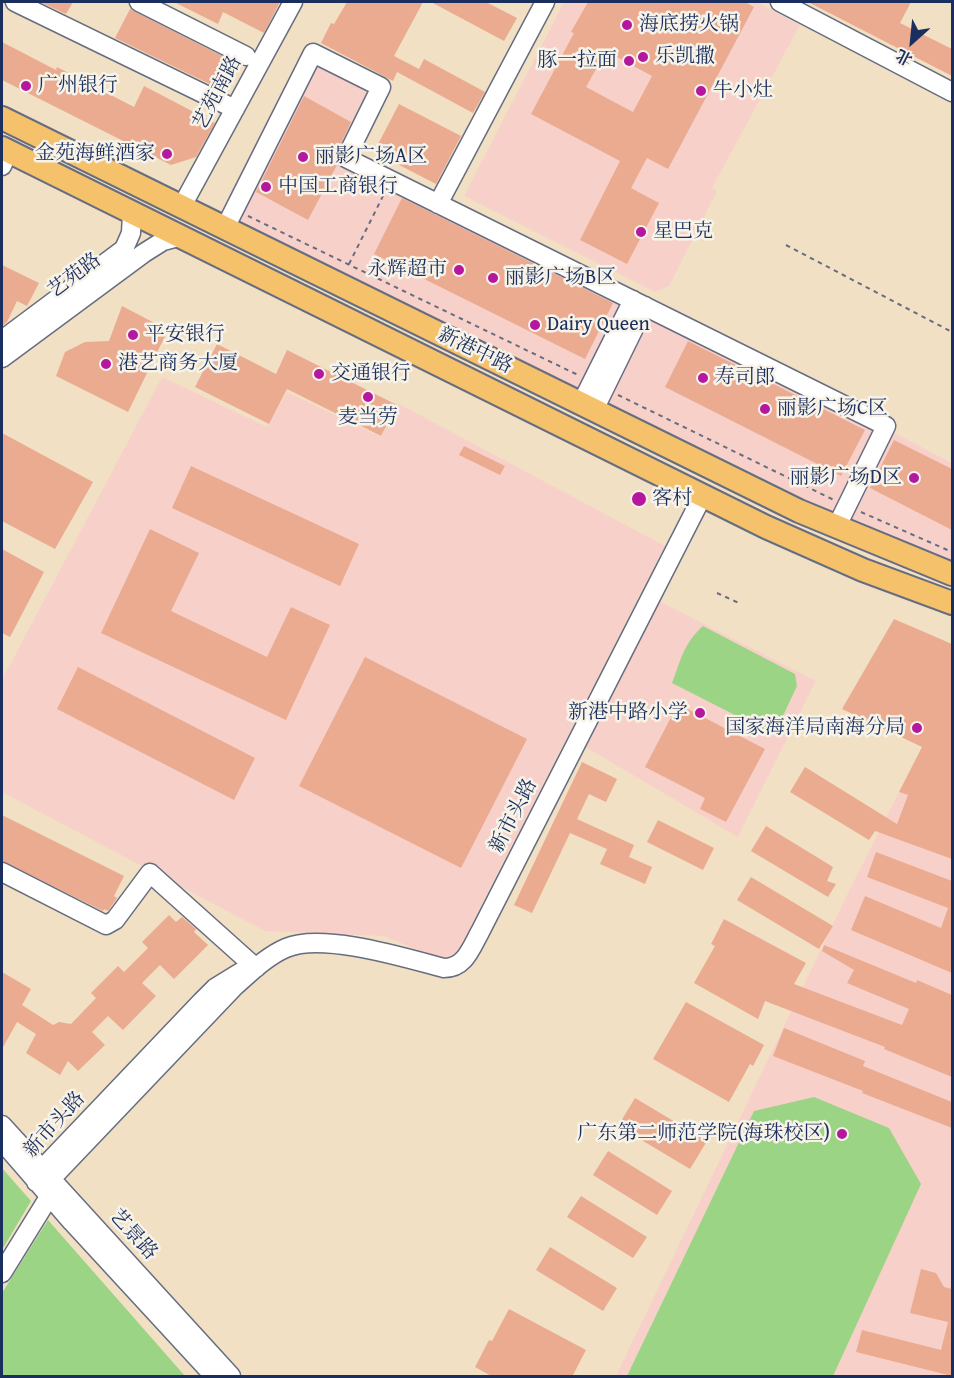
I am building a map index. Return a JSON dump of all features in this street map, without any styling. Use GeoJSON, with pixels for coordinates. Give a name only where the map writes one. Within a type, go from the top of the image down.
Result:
{"type":"FeatureCollection","features":[{"type":"Feature","properties":{"kind":"main road","name":"新港中路"},"geometry":{"type":"LineString","coordinates":[[2,118],[762,493],[836,528],[952,574]]}},
{"type":"Feature","properties":{"kind":"main road","name":"新港中路"},"geometry":{"type":"LineString","coordinates":[[4,155],[132,214],[823,553],[952,603]]}},
{"type":"Feature","properties":{"kind":"street"},"geometry":{"type":"LineString","coordinates":[[15,2],[235,109]]}},
{"type":"Feature","properties":{"kind":"street"},"geometry":{"type":"LineString","coordinates":[[140,2],[246,56]]}},
{"type":"Feature","properties":{"kind":"street","name":"艺苑南路"},"geometry":{"type":"LineString","coordinates":[[182,206],[293,2]]}},
{"type":"Feature","properties":{"kind":"street"},"geometry":{"type":"LineString","coordinates":[[438,204],[545,2]]}},
{"type":"Feature","properties":{"kind":"street"},"geometry":{"type":"LineString","coordinates":[[790,4],[952,92]]}},
{"type":"Feature","properties":{"kind":"street"},"geometry":{"type":"LineString","coordinates":[[225,228],[313,53],[381,87],[346,158],[886,426],[836,528]]}},
{"type":"Feature","properties":{"kind":"street","name":"艺苑路"},"geometry":{"type":"LineString","coordinates":[[2,340],[119,254],[124,249],[130,233],[132,214]]}},
{"type":"Feature","properties":{"kind":"street","name":"艺苑路"},"geometry":{"type":"LineString","coordinates":[[2,358],[144,253],[164,241],[178,237]]}},
{"type":"Feature","properties":{"kind":"street"},"geometry":{"type":"LineString","coordinates":[[588,407],[639,303]]}},
{"type":"Feature","properties":{"kind":"street","name":"新市头路"},"geometry":{"type":"LineString","coordinates":[[2,1273],[45,1182],[235,986],[285,948],[300,944],[321,943],[382,952],[444,968],[453,968],[462,962],[480,932],[703,495]]}},
{"type":"Feature","properties":{"kind":"street"},"geometry":{"type":"LineString","coordinates":[[2,872],[106,925],[115,920],[150,873],[256,968]]}},
{"type":"Feature","properties":{"kind":"street","name":"艺景路"},"geometry":{"type":"LineString","coordinates":[[2,1125],[45,1182],[214,1377]]}},
{"type":"Feature","properties":{"kind":"street","name":"艺景路"},"geometry":{"type":"LineString","coordinates":[[2,1141],[45,1182],[231,1377]]}},
{"type":"Feature","properties":{"kind":"path"},"geometry":{"type":"LineString","coordinates":[[349,264],[390,180]]}},
{"type":"Feature","properties":{"kind":"path"},"geometry":{"type":"LineString","coordinates":[[786,245],[952,332]]}},
{"type":"Feature","properties":{"kind":"path"},"geometry":{"type":"LineString","coordinates":[[717,593],[741,604]]}},
{"type":"Feature","properties":{"kind":"shaded area"},"geometry":{"type":"Polygon","coordinates":[[[564,2],[757,2],[800,25],[712,188],[717,191],[669,286],[655,292],[464,196],[564,2]]]}},
{"type":"Feature","properties":{"kind":"shaded area"},"geometry":{"type":"Polygon","coordinates":[[[314,48],[389,87],[356,155],[952,463],[952,568],[898,549],[226,220],[314,48]]]}},
{"type":"Feature","properties":{"kind":"shaded area"},"geometry":{"type":"Polygon","coordinates":[[[162,377],[267,427],[287,392],[381,437],[399,404],[665,546],[451,964],[384,936],[265,931],[2,792],[2,680],[162,377]]]}},
{"type":"Feature","properties":{"kind":"shaded area","name":"新港中路小学"},"geometry":{"type":"Polygon","coordinates":[[[659,601],[816,681],[738,837],[584,746],[659,601]]]}},
{"type":"Feature","properties":{"kind":"shaded area","name":"广东第二师范学院(海珠校区)"},"geometry":{"type":"Polygon","coordinates":[[[899,792],[952,811],[952,1376],[616,1376],[849,891],[899,792]]]}},
{"type":"Feature","properties":{"kind":"green space"},"geometry":{"type":"Polygon","coordinates":[[[703,626],[795,674],[797,686],[774,735],[672,683],[687,646],[703,626]]]}},
{"type":"Feature","properties":{"kind":"green space"},"geometry":{"type":"Polygon","coordinates":[[[814,1097],[889,1128],[921,1184],[833,1376],[627,1376],[754,1111],[814,1097]]]}},
{"type":"Feature","properties":{"kind":"green space"},"geometry":{"type":"Polygon","coordinates":[[[2,1168],[31,1201],[2,1250],[2,1168]]]}},
{"type":"Feature","properties":{"kind":"green space"},"geometry":{"type":"Polygon","coordinates":[[[48,1220],[185,1376],[2,1376],[2,1293],[48,1220]]]}},
{"type":"Feature","properties":{"kind":"building"},"geometry":{"type":"Polygon","coordinates":[[[40,2],[73,2],[66,14],[40,2]]]}},
{"type":"Feature","properties":{"kind":"building"},"geometry":{"type":"Polygon","coordinates":[[[174,2],[280,2],[264,33],[223,12],[218,24],[174,2]]]}},
{"type":"Feature","properties":{"kind":"building"},"geometry":{"type":"Polygon","coordinates":[[[347,2],[423,2],[394,56],[419,69],[424,59],[485,92],[473,113],[397,72],[393,81],[321,43],[331,23],[334,24],[347,2]]]}},
{"type":"Feature","properties":{"kind":"building"},"geometry":{"type":"Polygon","coordinates":[[[431,2],[486,2],[517,18],[504,41],[431,2]]]}},
{"type":"Feature","properties":{"kind":"building"},"geometry":{"type":"Polygon","coordinates":[[[588,2],[745,2],[754,7],[668,169],[647,158],[631,188],[659,203],[627,264],[580,240],[620,161],[531,114],[574,33],[571,32],[588,2]],[[606,51],[586,87],[633,112],[652,76],[606,51]]]}},
{"type":"Feature","properties":{"kind":"building"},"geometry":{"type":"Polygon","coordinates":[[[808,2],[911,2],[900,23],[952,49],[952,76],[808,2]]]}},
{"type":"Feature","properties":{"kind":"building"},"geometry":{"type":"Polygon","coordinates":[[[130,9],[234,62],[220,89],[115,38],[130,9]]]}},
{"type":"Feature","properties":{"kind":"building"},"geometry":{"type":"Polygon","coordinates":[[[2,42],[56,70],[57,67],[134,107],[144,86],[215,123],[196,157],[171,165],[2,80],[2,42]]]}},
{"type":"Feature","properties":{"kind":"building","name":"丽影广场A区"},"geometry":{"type":"Polygon","coordinates":[[[304,96],[351,122],[336,154],[337,165],[308,220],[256,192],[304,96]]]}},
{"type":"Feature","properties":{"kind":"building"},"geometry":{"type":"Polygon","coordinates":[[[399,104],[461,136],[436,184],[374,152],[399,104]]]}},
{"type":"Feature","properties":{"kind":"building","name":"丽影广场B区"},"geometry":{"type":"Polygon","coordinates":[[[402,198],[613,303],[585,359],[374,254],[402,198]]]}},
{"type":"Feature","properties":{"kind":"building"},"geometry":{"type":"Polygon","coordinates":[[[2,265],[39,283],[27,306],[17,301],[7,322],[2,326],[2,265]]]}},
{"type":"Feature","properties":{"kind":"building","name":"港艺商务大厦"},"geometry":{"type":"Polygon","coordinates":[[[122,306],[168,330],[128,412],[56,376],[65,352],[85,342],[109,341],[122,306]]]}},
{"type":"Feature","properties":{"kind":"building","name":"丽影广场C区"},"geometry":{"type":"Polygon","coordinates":[[[688,341],[865,430],[841,476],[665,387],[688,341]]]}},
{"type":"Feature","properties":{"kind":"building"},"geometry":{"type":"Polygon","coordinates":[[[217,344],[276,374],[287,350],[397,405],[381,436],[287,389],[269,424],[195,387],[217,344]]]}},
{"type":"Feature","properties":{"kind":"building"},"geometry":{"type":"Polygon","coordinates":[[[2,433],[93,482],[55,549],[2,521],[2,433]]]}},
{"type":"Feature","properties":{"kind":"building","name":"丽影广场D区"},"geometry":{"type":"Polygon","coordinates":[[[894,440],[952,469],[952,530],[870,488],[894,440]]]}},
{"type":"Feature","properties":{"kind":"building"},"geometry":{"type":"Polygon","coordinates":[[[464,446],[505,466],[500,475],[459,455],[464,446]]]}},
{"type":"Feature","properties":{"kind":"building"},"geometry":{"type":"Polygon","coordinates":[[[191,466],[359,544],[340,586],[172,508],[191,466]]]}},
{"type":"Feature","properties":{"kind":"building"},"geometry":{"type":"Polygon","coordinates":[[[150,529],[199,553],[171,611],[267,657],[291,607],[330,625],[286,720],[101,633],[150,529]]]}},
{"type":"Feature","properties":{"kind":"building"},"geometry":{"type":"Polygon","coordinates":[[[2,549],[44,572],[10,637],[2,633],[2,549]]]}},
{"type":"Feature","properties":{"kind":"building","name":"国家海洋局南海分局"},"geometry":{"type":"Polygon","coordinates":[[[894,619],[952,644],[952,859],[875,831],[869,840],[790,792],[805,767],[897,824],[908,795],[899,792],[922,747],[842,709],[894,619]]]}},
{"type":"Feature","properties":{"kind":"building"},"geometry":{"type":"Polygon","coordinates":[[[365,657],[527,739],[461,868],[299,786],[365,657]]]}},
{"type":"Feature","properties":{"kind":"building"},"geometry":{"type":"Polygon","coordinates":[[[78,667],[255,758],[234,800],[57,709],[78,667]]]}},
{"type":"Feature","properties":{"kind":"building"},"geometry":{"type":"Polygon","coordinates":[[[678,704],[765,749],[726,822],[700,809],[705,798],[645,767],[678,704]]]}},
{"type":"Feature","properties":{"kind":"building"},"geometry":{"type":"Polygon","coordinates":[[[582,762],[617,779],[606,802],[589,794],[577,819],[634,845],[629,857],[652,867],[645,884],[600,864],[607,849],[570,833],[532,913],[514,905],[582,762]]]}},
{"type":"Feature","properties":{"kind":"building"},"geometry":{"type":"Polygon","coordinates":[[[2,815],[124,876],[114,896],[117,898],[108,911],[104,909],[103,911],[2,861],[2,815]]]}},
{"type":"Feature","properties":{"kind":"building"},"geometry":{"type":"Polygon","coordinates":[[[658,820],[714,848],[703,870],[647,842],[658,820]]]}},
{"type":"Feature","properties":{"kind":"building"},"geometry":{"type":"Polygon","coordinates":[[[766,826],[833,867],[827,881],[836,884],[828,897],[751,851],[766,826]]]}},
{"type":"Feature","properties":{"kind":"building"},"geometry":{"type":"Polygon","coordinates":[[[876,852],[952,881],[952,973],[851,930],[865,896],[941,928],[948,908],[867,877],[876,852]]]}},
{"type":"Feature","properties":{"kind":"building"},"geometry":{"type":"Polygon","coordinates":[[[751,877],[833,926],[819,949],[737,900],[751,877]]]}},
{"type":"Feature","properties":{"kind":"building"},"geometry":{"type":"Polygon","coordinates":[[[169,915],[176,922],[182,917],[196,929],[194,932],[208,945],[174,979],[160,965],[142,983],[156,996],[123,1030],[108,1016],[92,1032],[105,1045],[78,1071],[68,1061],[60,1075],[26,1053],[36,1034],[17,1022],[2,1049],[2,972],[31,989],[22,1005],[53,1025],[59,1022],[71,1024],[96,998],[91,993],[118,966],[124,972],[148,948],[142,942],[169,915]]]}},
{"type":"Feature","properties":{"kind":"building"},"geometry":{"type":"Polygon","coordinates":[[[724,919],[806,963],[794,984],[902,1025],[909,1009],[847,983],[854,970],[822,951],[824,945],[916,983],[917,980],[952,995],[952,1077],[884,1049],[885,1047],[765,1001],[758,1019],[694,983],[715,946],[711,944],[724,919]]]}},
{"type":"Feature","properties":{"kind":"building"},"geometry":{"type":"Polygon","coordinates":[[[686,1002],[764,1045],[753,1066],[750,1064],[729,1102],[653,1059],[686,1002]]]}},
{"type":"Feature","properties":{"kind":"building"},"geometry":{"type":"Polygon","coordinates":[[[784,1028],[865,1061],[863,1066],[952,1102],[952,1128],[773,1056],[784,1028]]]}},
{"type":"Feature","properties":{"kind":"building"},"geometry":{"type":"Polygon","coordinates":[[[635,1098],[707,1141],[690,1169],[618,1126],[635,1098]]]}},
{"type":"Feature","properties":{"kind":"building"},"geometry":{"type":"Polygon","coordinates":[[[608,1151],[672,1191],[657,1215],[593,1175],[608,1151]]]}},
{"type":"Feature","properties":{"kind":"building"},"geometry":{"type":"Polygon","coordinates":[[[581,1196],[647,1237],[633,1258],[567,1217],[581,1196]]]}},
{"type":"Feature","properties":{"kind":"building"},"geometry":{"type":"Polygon","coordinates":[[[550,1247],[617,1288],[603,1311],[536,1270],[550,1247]]]}},
{"type":"Feature","properties":{"kind":"building"},"geometry":{"type":"Polygon","coordinates":[[[921,1269],[936,1273],[944,1287],[952,1289],[952,1376],[856,1352],[862,1330],[941,1350],[948,1322],[910,1313],[921,1269]]]}},
{"type":"Feature","properties":{"kind":"building"},"geometry":{"type":"Polygon","coordinates":[[[509,1309],[586,1350],[572,1377],[493,1377],[475,1367],[509,1309]]]}},
{"type":"Feature","properties":{"kind":"place","name":"海底捞火锅"},"geometry":{"type":"Point","coordinates":[627,25]}},
{"type":"Feature","properties":{"kind":"place","name":"乐凯撒"},"geometry":{"type":"Point","coordinates":[643,57]}},
{"type":"Feature","properties":{"kind":"place","name":"豚一拉面"},"geometry":{"type":"Point","coordinates":[629,61]}},
{"type":"Feature","properties":{"kind":"place","name":"广州银行"},"geometry":{"type":"Point","coordinates":[26,86]}},
{"type":"Feature","properties":{"kind":"place","name":"牛小灶"},"geometry":{"type":"Point","coordinates":[701,91]}},
{"type":"Feature","properties":{"kind":"place","name":"金苑海鲜酒家"},"geometry":{"type":"Point","coordinates":[167,154]}},
{"type":"Feature","properties":{"kind":"place","name":"丽影广场A区"},"geometry":{"type":"Point","coordinates":[303,157]}},
{"type":"Feature","properties":{"kind":"place","name":"中国工商银行"},"geometry":{"type":"Point","coordinates":[266,187]}},
{"type":"Feature","properties":{"kind":"place","name":"星巴克"},"geometry":{"type":"Point","coordinates":[641,232]}},
{"type":"Feature","properties":{"kind":"place","name":"永辉超市"},"geometry":{"type":"Point","coordinates":[459,270]}},
{"type":"Feature","properties":{"kind":"place","name":"丽影广场B区"},"geometry":{"type":"Point","coordinates":[493,278]}},
{"type":"Feature","properties":{"kind":"place","name":"Dairy Queen"},"geometry":{"type":"Point","coordinates":[535,325]}},
{"type":"Feature","properties":{"kind":"place","name":"平安银行"},"geometry":{"type":"Point","coordinates":[133,335]}},
{"type":"Feature","properties":{"kind":"place","name":"港艺商务大厦"},"geometry":{"type":"Point","coordinates":[106,364]}},
{"type":"Feature","properties":{"kind":"place","name":"交通银行"},"geometry":{"type":"Point","coordinates":[319,374]}},
{"type":"Feature","properties":{"kind":"place","name":"寿司郎"},"geometry":{"type":"Point","coordinates":[703,378]}},
{"type":"Feature","properties":{"kind":"place","name":"麦当劳"},"geometry":{"type":"Point","coordinates":[368,397]}},
{"type":"Feature","properties":{"kind":"place","name":"丽影广场C区"},"geometry":{"type":"Point","coordinates":[765,409]}},
{"type":"Feature","properties":{"kind":"place","name":"丽影广场D区"},"geometry":{"type":"Point","coordinates":[914,478]}},
{"type":"Feature","properties":{"kind":"place","name":"客村"},"geometry":{"type":"Point","coordinates":[639,499]}},
{"type":"Feature","properties":{"kind":"place","name":"新港中路小学"},"geometry":{"type":"Point","coordinates":[700,713]}},
{"type":"Feature","properties":{"kind":"place","name":"国家海洋局南海分局"},"geometry":{"type":"Point","coordinates":[917,728]}},
{"type":"Feature","properties":{"kind":"place","name":"广东第二师范学院(海珠校区)"},"geometry":{"type":"Point","coordinates":[842,1134]}}]}
